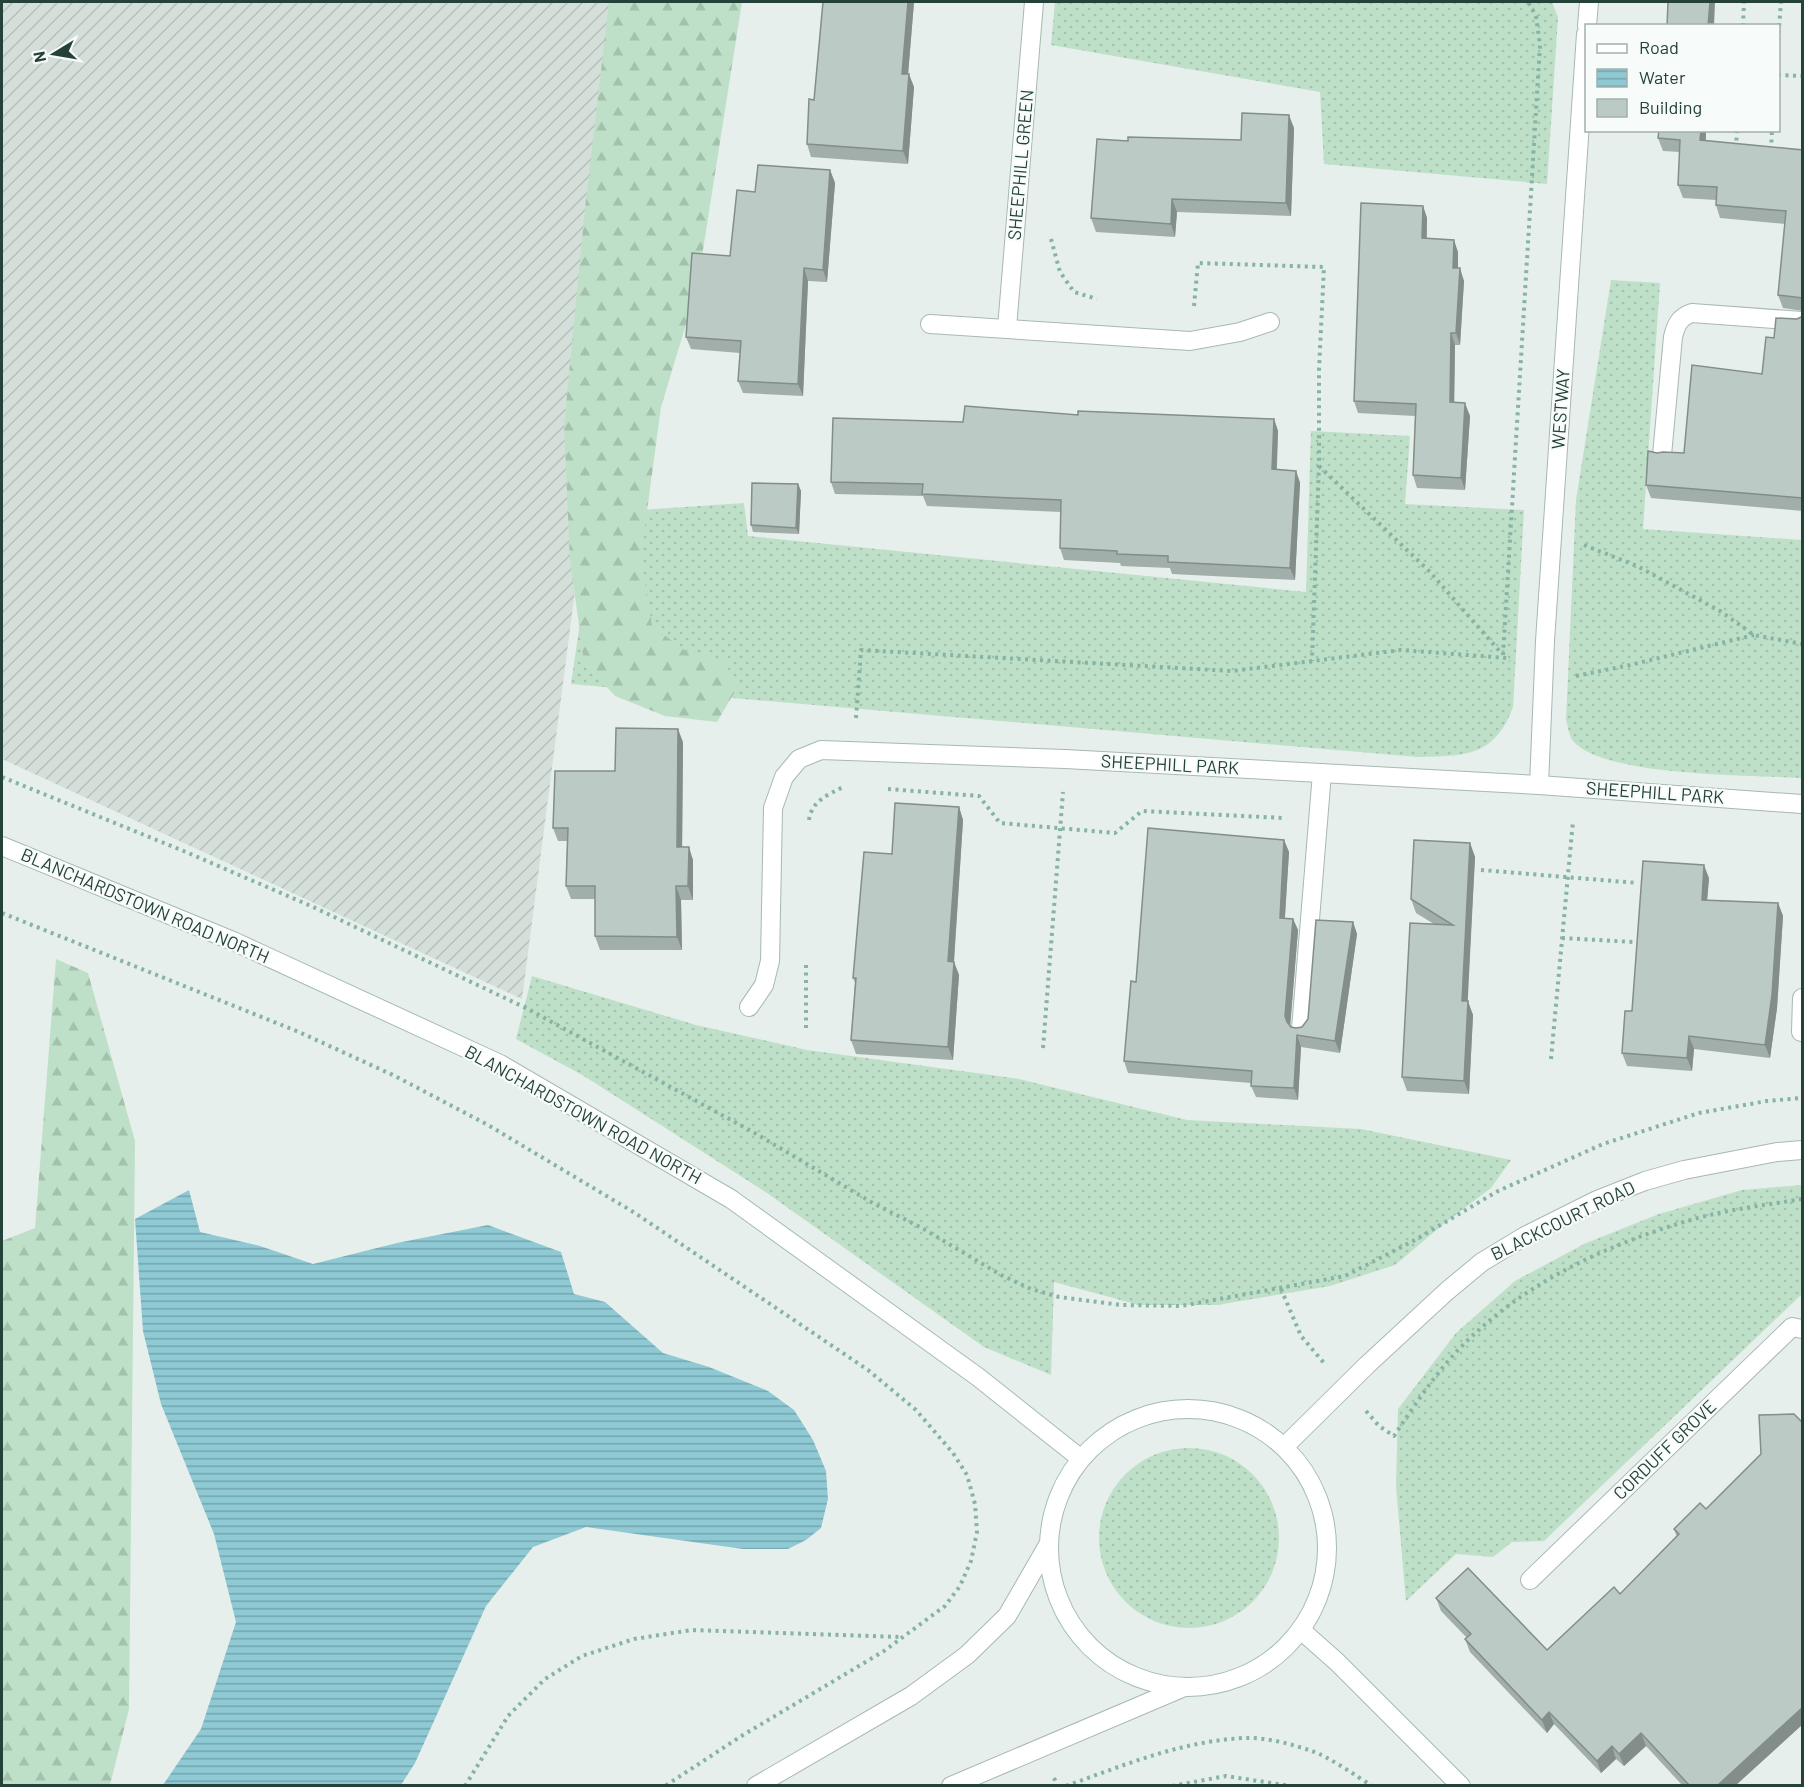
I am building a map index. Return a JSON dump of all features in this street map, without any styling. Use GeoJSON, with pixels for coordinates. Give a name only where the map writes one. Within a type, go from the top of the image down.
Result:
{"type":"FeatureCollection","features":[{"type":"Feature","properties":{"kind":"street","name":"SHEEPHILL GREEN"},"geometry":{"type":"LineString","coordinates":[[1007,328],[1034,2]]}},
{"type":"Feature","properties":{"kind":"street"},"geometry":{"type":"LineString","coordinates":[[1587,24],[1589,2]]}},
{"type":"Feature","properties":{"kind":"street","name":"WESTWAY"},"geometry":{"type":"LineString","coordinates":[[1539,785],[1543,678],[1585,63]]}},
{"type":"Feature","properties":{"kind":"street"},"geometry":{"type":"LineString","coordinates":[[1662,454],[1673,337],[1675,327],[1682,316],[1692,313],[1803,321]]}},
{"type":"Feature","properties":{"kind":"street"},"geometry":{"type":"LineString","coordinates":[[930,324],[1190,341],[1240,332],[1270,322]]}},
{"type":"Feature","properties":{"kind":"street","name":"SHEEPHILL PARK"},"geometry":{"type":"LineString","coordinates":[[749,1007],[764,985],[770,961],[773,808],[784,777],[799,759],[821,750],[1065,759],[1322,773],[1539,785],[1803,804]]}},
{"type":"Feature","properties":{"kind":"street"},"geometry":{"type":"LineString","coordinates":[[1301,1029],[1322,773]]}},
{"type":"Feature","properties":{"kind":"street","name":"BLANCHARDSTOWN ROAD NORTH"},"geometry":{"type":"LineString","coordinates":[[2,846],[232,941],[500,1064],[731,1199],[978,1377],[1080,1458]]}},
{"type":"Feature","properties":{"kind":"street"},"geometry":{"type":"LineString","coordinates":[[1801,1032],[1803,998]]}},
{"type":"Feature","properties":{"kind":"street","name":"BLACKCOURT ROAD"},"geometry":{"type":"LineString","coordinates":[[1285,1446],[1344,1387],[1447,1291],[1482,1262],[1525,1236],[1597,1200],[1645,1181],[1684,1170],[1766,1154],[1803,1150]]}},
{"type":"Feature","properties":{"kind":"street","name":"CORDUFF GROVE"},"geometry":{"type":"LineString","coordinates":[[1530,1580],[1792,1327],[1803,1329]]}},
{"type":"Feature","properties":{"kind":"street"},"geometry":{"type":"LineString","coordinates":[[756,1785],[911,1696],[968,1655],[1007,1617],[1048,1545],[1057,1499],[1080,1458],[1116,1427],[1160,1410],[1208,1408],[1252,1423],[1285,1446],[1317,1492],[1329,1539],[1323,1588],[1302,1631],[1269,1663],[1228,1683],[1182,1688],[951,1785]]}},
{"type":"Feature","properties":{"kind":"street"},"geometry":{"type":"LineString","coordinates":[[1048,1545],[1054,1588],[1073,1627],[1102,1659],[1140,1680],[1182,1688]]}},
{"type":"Feature","properties":{"kind":"street"},"geometry":{"type":"LineString","coordinates":[[1302,1631],[1337,1662],[1461,1785]]}},
{"type":"Feature","properties":{"kind":"path"},"geometry":{"type":"LineString","coordinates":[[1505,657],[1540,45],[1536,16],[1528,2]]}},
{"type":"Feature","properties":{"kind":"path"},"geometry":{"type":"LineString","coordinates":[[1743,24],[1744,2]]}},
{"type":"Feature","properties":{"kind":"path"},"geometry":{"type":"LineString","coordinates":[[1780,24],[1781,2]]}},
{"type":"Feature","properties":{"kind":"path"},"geometry":{"type":"LineString","coordinates":[[1780,75],[1803,76]]}},
{"type":"Feature","properties":{"kind":"path"},"geometry":{"type":"LineString","coordinates":[[1736,152],[1737,132]]}},
{"type":"Feature","properties":{"kind":"path"},"geometry":{"type":"LineString","coordinates":[[1770,151],[1772,132]]}},
{"type":"Feature","properties":{"kind":"path"},"geometry":{"type":"LineString","coordinates":[[1319,465],[1430,572],[1505,657],[1543,678],[1584,675],[1754,634]]}},
{"type":"Feature","properties":{"kind":"path"},"geometry":{"type":"LineString","coordinates":[[1553,534],[1637,566],[1720,611],[1754,634],[1803,644]]}},
{"type":"Feature","properties":{"kind":"path"},"geometry":{"type":"LineString","coordinates":[[854,752],[861,650],[1232,671],[1401,650],[1505,657]]}},
{"type":"Feature","properties":{"kind":"path"},"geometry":{"type":"LineString","coordinates":[[1043,1048],[1065,759]]}},
{"type":"Feature","properties":{"kind":"path"},"geometry":{"type":"LineString","coordinates":[[2,777],[186,852],[310,906],[528,1009],[753,1132],[1001,1275],[1031,1289],[1084,1302],[1181,1306],[1345,1276],[1415,1240],[1498,1191],[1603,1144],[1699,1113],[1767,1101],[1803,1098]]}},
{"type":"Feature","properties":{"kind":"path"},"geometry":{"type":"LineString","coordinates":[[808,825],[810,813],[819,799],[845,786],[856,787]]}},
{"type":"Feature","properties":{"kind":"path"},"geometry":{"type":"LineString","coordinates":[[1551,1059],[1576,788]]}},
{"type":"Feature","properties":{"kind":"path"},"geometry":{"type":"LineString","coordinates":[[879,789],[979,796],[1000,823],[1115,833],[1142,811],[1318,819]]}},
{"type":"Feature","properties":{"kind":"path"},"geometry":{"type":"LineString","coordinates":[[1481,870],[1638,883]]}},
{"type":"Feature","properties":{"kind":"path"},"geometry":{"type":"LineString","coordinates":[[2,913],[299,1032],[395,1076],[477,1120],[635,1213],[868,1370],[916,1410],[953,1453],[967,1475],[975,1504],[977,1532],[971,1561],[960,1586],[945,1606],[884,1651],[743,1735],[665,1785]]}},
{"type":"Feature","properties":{"kind":"path"},"geometry":{"type":"LineString","coordinates":[[1562,938],[1633,942]]}},
{"type":"Feature","properties":{"kind":"path"},"geometry":{"type":"LineString","coordinates":[[806,962],[806,1030]]}},
{"type":"Feature","properties":{"kind":"path"},"geometry":{"type":"LineString","coordinates":[[1281,1289],[1301,1336],[1379,1426],[1394,1436],[1460,1349],[1497,1314],[1532,1288],[1631,1240],[1695,1219],[1737,1209],[1803,1200]]}},
{"type":"Feature","properties":{"kind":"path"},"geometry":{"type":"LineString","coordinates":[[465,1785],[507,1716],[546,1679],[582,1656],[634,1639],[692,1630],[903,1637]]}},
{"type":"Feature","properties":{"kind":"path"},"geometry":{"type":"LineString","coordinates":[[1066,1785],[1150,1756],[1204,1743],[1246,1738],[1274,1741],[1314,1752],[1371,1785]]}},
{"type":"Feature","properties":{"kind":"path"},"geometry":{"type":"LineString","coordinates":[[1172,1785],[1226,1776],[1291,1785]]}},
{"type":"Feature","properties":{"kind":"shaded area"},"geometry":{"type":"Polygon","coordinates":[[[2,2],[628,2],[596,429],[522,999],[2,759],[2,2]]]}},
{"type":"Feature","properties":{"kind":"green space"},"geometry":{"type":"Polygon","coordinates":[[[609,2],[742,2],[697,288],[661,407],[641,556],[652,625],[682,649],[725,662],[737,688],[717,722],[665,716],[615,696],[584,662],[570,560],[564,426],[585,208],[609,2]]]}},
{"type":"Feature","properties":{"kind":"green space"},"geometry":{"type":"Polygon","coordinates":[[[1055,2],[1552,2],[1558,17],[1547,184],[1324,164],[1320,92],[1051,45],[1055,2]]]}},
{"type":"Feature","properties":{"kind":"green space"},"geometry":{"type":"Polygon","coordinates":[[[1611,280],[1660,283],[1643,529],[1802,540],[1802,778],[1646,768],[1615,762],[1590,753],[1573,741],[1570,736],[1566,720],[1576,500],[1611,280]]]}},
{"type":"Feature","properties":{"kind":"green space"},"geometry":{"type":"Polygon","coordinates":[[[1311,431],[1410,436],[1405,504],[1524,510],[1513,707],[1506,723],[1487,745],[1464,754],[1418,757],[571,684],[596,513],[744,503],[748,536],[1306,592],[1311,431]]]}},
{"type":"Feature","properties":{"kind":"green space"},"geometry":{"type":"Polygon","coordinates":[[[56,959],[88,973],[135,1141],[129,1709],[110,1785],[2,1785],[2,1241],[35,1228],[56,959]]]}},
{"type":"Feature","properties":{"kind":"green space"},"geometry":{"type":"Polygon","coordinates":[[[532,976],[696,1025],[807,1050],[1019,1079],[1187,1120],[1361,1129],[1511,1160],[1491,1188],[1395,1265],[1330,1286],[1217,1305],[1139,1305],[1054,1282],[1051,1375],[984,1347],[767,1193],[584,1076],[516,1039],[532,976]]]}},
{"type":"Feature","properties":{"kind":"green space"},"geometry":{"type":"Polygon","coordinates":[[[1802,1185],[1802,1294],[1544,1541],[1512,1542],[1493,1557],[1456,1554],[1406,1601],[1396,1486],[1398,1409],[1456,1333],[1515,1281],[1584,1244],[1659,1214],[1742,1190],[1802,1185]]]}},
{"type":"Feature","properties":{"kind":"green space"},"geometry":{"type":"Polygon","coordinates":[[[1189,1448],[1207,1449],[1224,1454],[1253,1474],[1273,1503],[1278,1520],[1278,1556],[1273,1573],[1253,1602],[1224,1622],[1207,1627],[1189,1628],[1171,1627],[1154,1622],[1125,1602],[1105,1573],[1100,1556],[1099,1538],[1100,1520],[1105,1503],[1125,1474],[1154,1454],[1171,1449],[1189,1448]]]}},
{"type":"Feature","properties":{"kind":"water"},"geometry":{"type":"Polygon","coordinates":[[[189,1190],[200,1232],[260,1246],[313,1264],[397,1243],[488,1225],[561,1252],[574,1294],[605,1302],[663,1353],[709,1367],[768,1391],[794,1410],[813,1440],[826,1471],[828,1499],[821,1528],[806,1540],[788,1549],[743,1549],[586,1527],[533,1547],[486,1606],[415,1763],[401,1785],[163,1785],[201,1729],[236,1622],[214,1534],[161,1404],[143,1331],[135,1219],[189,1190]]]}},
{"type":"Feature","properties":{"kind":"building"},"geometry":{"type":"Polygon","coordinates":[[[823,2],[908,2],[902,74],[909,74],[903,151],[807,144],[809,99],[814,100],[823,2]]]}},
{"type":"Feature","properties":{"kind":"building"},"geometry":{"type":"Polygon","coordinates":[[[1668,2],[1710,2],[1708,24],[1667,24],[1668,2]]]}},
{"type":"Feature","properties":{"kind":"building"},"geometry":{"type":"Polygon","coordinates":[[[1242,113],[1289,115],[1286,203],[1172,199],[1171,224],[1091,218],[1097,139],[1128,141],[1128,137],[1241,140],[1242,113]]]}},
{"type":"Feature","properties":{"kind":"building"},"geometry":{"type":"Polygon","coordinates":[[[1659,132],[1701,132],[1700,140],[1803,150],[1803,298],[1778,295],[1786,211],[1716,205],[1717,187],[1678,185],[1680,140],[1658,138],[1659,132]]]}},
{"type":"Feature","properties":{"kind":"building"},"geometry":{"type":"Polygon","coordinates":[[[758,165],[830,170],[823,270],[804,268],[798,384],[738,381],[741,341],[686,337],[692,253],[730,256],[737,190],[755,192],[758,165]]]}},
{"type":"Feature","properties":{"kind":"building"},"geometry":{"type":"Polygon","coordinates":[[[1361,203],[1423,206],[1422,238],[1454,240],[1453,268],[1460,268],[1456,333],[1451,333],[1450,402],[1465,403],[1461,478],[1413,475],[1416,404],[1354,401],[1361,203]]]}},
{"type":"Feature","properties":{"kind":"building"},"geometry":{"type":"Polygon","coordinates":[[[1803,316],[1803,498],[1646,485],[1648,451],[1684,453],[1692,365],[1762,374],[1766,337],[1774,338],[1776,318],[1797,319],[1803,316]]]}},
{"type":"Feature","properties":{"kind":"building"},"geometry":{"type":"Polygon","coordinates":[[[965,406],[1078,415],[1078,411],[1274,419],[1272,469],[1296,471],[1290,568],[1168,562],[1168,556],[1060,548],[1061,500],[922,494],[923,484],[831,482],[833,418],[963,422],[965,406]]]}},
{"type":"Feature","properties":{"kind":"building"},"geometry":{"type":"Polygon","coordinates":[[[752,483],[798,484],[796,528],[751,525],[752,483]]]}},
{"type":"Feature","properties":{"kind":"building"},"geometry":{"type":"Polygon","coordinates":[[[616,728],[678,729],[677,847],[689,847],[688,886],[676,886],[677,937],[595,936],[595,886],[566,886],[568,828],[553,828],[555,771],[615,771],[616,728]]]}},
{"type":"Feature","properties":{"kind":"building"},"geometry":{"type":"Polygon","coordinates":[[[895,803],[959,807],[948,961],[954,962],[948,1047],[851,1040],[856,978],[853,978],[864,852],[892,854],[895,803]]]}},
{"type":"Feature","properties":{"kind":"building"},"geometry":{"type":"Polygon","coordinates":[[[1148,828],[1284,840],[1280,918],[1293,919],[1285,1016],[1291,1027],[1302,1027],[1308,1019],[1316,920],[1353,922],[1335,1041],[1297,1035],[1294,1088],[1251,1086],[1252,1071],[1124,1061],[1131,981],[1136,982],[1148,828]]]}},
{"type":"Feature","properties":{"kind":"building"},"geometry":{"type":"Polygon","coordinates":[[[1414,840],[1470,843],[1462,1001],[1468,1001],[1464,1081],[1402,1077],[1410,923],[1453,925],[1411,899],[1414,840]]]}},
{"type":"Feature","properties":{"kind":"building"},"geometry":{"type":"Polygon","coordinates":[[[1643,861],[1704,865],[1702,900],[1778,903],[1772,995],[1765,1045],[1689,1036],[1687,1058],[1622,1053],[1625,1011],[1632,1011],[1643,861]]]}},
{"type":"Feature","properties":{"kind":"building"},"geometry":{"type":"Polygon","coordinates":[[[1794,1414],[1803,1423],[1803,1707],[1718,1785],[1689,1785],[1641,1733],[1619,1754],[1612,1746],[1597,1761],[1549,1712],[1542,1720],[1465,1639],[1471,1634],[1436,1598],[1468,1568],[1547,1650],[1614,1587],[1620,1594],[1679,1534],[1674,1529],[1700,1503],[1706,1509],[1761,1454],[1759,1415],[1794,1414]]]}}]}
